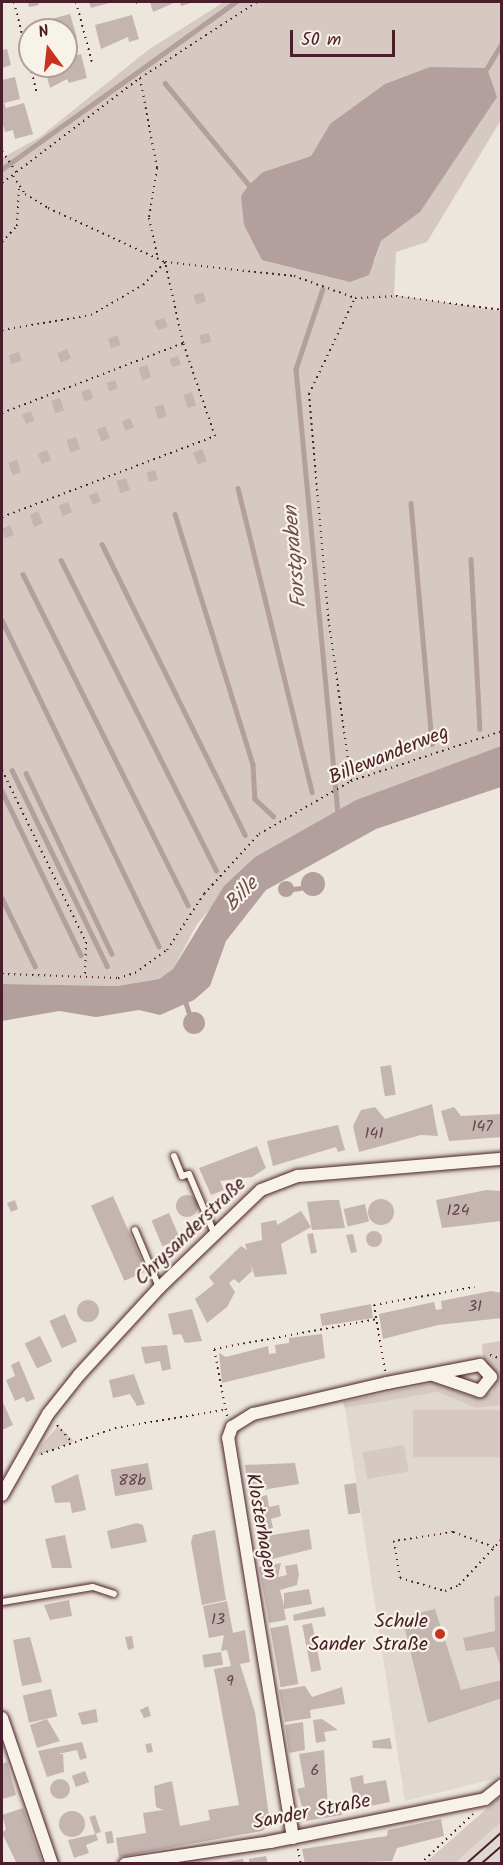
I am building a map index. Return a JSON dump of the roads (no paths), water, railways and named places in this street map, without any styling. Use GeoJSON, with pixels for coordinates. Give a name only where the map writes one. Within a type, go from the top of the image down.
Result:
{"type":"FeatureCollection","features":[{"type":"Feature","properties":{"kind":"street","name":"Chrysanderstraße"},"geometry":{"type":"LineString","coordinates":[[2,1495],[48,1414],[159,1288],[214,1233],[261,1191],[287,1179],[501,1159]]}},
{"type":"Feature","properties":{"kind":"street","name":"Klosterhagen"},"geometry":{"type":"LineString","coordinates":[[293,1838],[228,1455],[232,1427],[253,1414],[387,1383],[433,1375]]}},
{"type":"Feature","properties":{"kind":"street"},"geometry":{"type":"LineString","coordinates":[[2,1718],[52,1863]]}},
{"type":"Feature","properties":{"kind":"street","name":"Sander Straße"},"geometry":{"type":"LineString","coordinates":[[125,1863],[293,1838],[484,1799],[501,1785]]}},
{"type":"Feature","properties":{"kind":"lane"},"geometry":{"type":"LineString","coordinates":[[174,1156],[183,1176],[189,1174],[214,1233]]}},
{"type":"Feature","properties":{"kind":"lane"},"geometry":{"type":"LineString","coordinates":[[135,1230],[159,1288]]}},
{"type":"Feature","properties":{"kind":"lane"},"geometry":{"type":"LineString","coordinates":[[2,1602],[93,1587],[114,1594]]}},
{"type":"Feature","properties":{"kind":"water"},"geometry":{"type":"Polygon","coordinates":[[[430,67],[487,68],[497,97],[420,212],[381,241],[369,275],[350,282],[262,260],[244,225],[241,196],[249,185],[263,172],[311,156],[330,124],[385,84],[430,67]]]}},
{"type":"Feature","properties":{"kind":"water","name":"Bille"},"geometry":{"type":"Polygon","coordinates":[[[501,746],[501,787],[376,829],[266,890],[226,941],[210,986],[194,1000],[160,1015],[139,1010],[96,1017],[59,1011],[2,1021],[2,984],[117,986],[159,979],[173,969],[224,886],[255,857],[356,800],[501,746]]]}},
{"type":"Feature","properties":{"kind":"water"},"geometry":{"type":"Polygon","coordinates":[[[313,872],[322,875],[325,884],[322,893],[313,896],[304,893],[301,884],[304,875],[313,872]]]}},
{"type":"Feature","properties":{"kind":"water"},"geometry":{"type":"Polygon","coordinates":[[[286,881],[292,883],[294,889],[292,895],[286,897],[280,895],[278,889],[280,883],[286,881]]]}},
{"type":"Feature","properties":{"kind":"water"},"geometry":{"type":"Polygon","coordinates":[[[194,1012],[202,1015],[205,1023],[202,1031],[194,1034],[186,1031],[183,1023],[186,1015],[194,1012]]]}},
{"type":"Feature","properties":{"kind":"waterway"},"geometry":{"type":"LineString","coordinates":[[2,169],[235,2]]}},
{"type":"Feature","properties":{"kind":"waterway","name":"Forstgraben"},"geometry":{"type":"LineString","coordinates":[[487,68],[502,43]]}},
{"type":"Feature","properties":{"kind":"waterway"},"geometry":{"type":"LineString","coordinates":[[165,83],[249,185]]}},
{"type":"Feature","properties":{"kind":"waterway","name":"Forstgraben"},"geometry":{"type":"LineString","coordinates":[[323,289],[296,369],[338,817]]}},
{"type":"Feature","properties":{"kind":"waterway"},"geometry":{"type":"LineString","coordinates":[[238,488],[312,792]]}},
{"type":"Feature","properties":{"kind":"waterway"},"geometry":{"type":"LineString","coordinates":[[411,503],[432,744]]}},
{"type":"Feature","properties":{"kind":"waterway"},"geometry":{"type":"LineString","coordinates":[[175,514],[253,764],[255,799],[273,816]]}},
{"type":"Feature","properties":{"kind":"waterway"},"geometry":{"type":"LineString","coordinates":[[102,544],[245,835]]}},
{"type":"Feature","properties":{"kind":"waterway"},"geometry":{"type":"LineString","coordinates":[[471,559],[480,729]]}},
{"type":"Feature","properties":{"kind":"waterway"},"geometry":{"type":"LineString","coordinates":[[61,560],[216,870]]}},
{"type":"Feature","properties":{"kind":"waterway"},"geometry":{"type":"LineString","coordinates":[[23,574],[188,905]]}},
{"type":"Feature","properties":{"kind":"waterway"},"geometry":{"type":"LineString","coordinates":[[2,620],[159,946]]}},
{"type":"Feature","properties":{"kind":"waterway"},"geometry":{"type":"LineString","coordinates":[[12,770],[107,966]]}},
{"type":"Feature","properties":{"kind":"waterway"},"geometry":{"type":"LineString","coordinates":[[26,773],[112,954]]}},
{"type":"Feature","properties":{"kind":"waterway"},"geometry":{"type":"LineString","coordinates":[[2,791],[81,955]]}},
{"type":"Feature","properties":{"kind":"waterway"},"geometry":{"type":"LineString","coordinates":[[293,889],[300,888]]}},
{"type":"Feature","properties":{"kind":"waterway"},"geometry":{"type":"LineString","coordinates":[[2,898],[35,966]]}},
{"type":"Feature","properties":{"kind":"waterway"},"geometry":{"type":"LineString","coordinates":[[186,1003],[189,1012]]}},
{"type":"Feature","properties":{"kind":"tram line"},"geometry":{"type":"LineString","coordinates":[[466,1864],[502,1832]]}},
{"type":"Feature","properties":{"kind":"tram line"},"geometry":{"type":"LineString","coordinates":[[481,1864],[502,1846]]}},
{"type":"Feature","properties":{"kind":"place","name":"Schule Sander Straße"},"geometry":{"type":"Point","coordinates":[440,1634]}}]}
